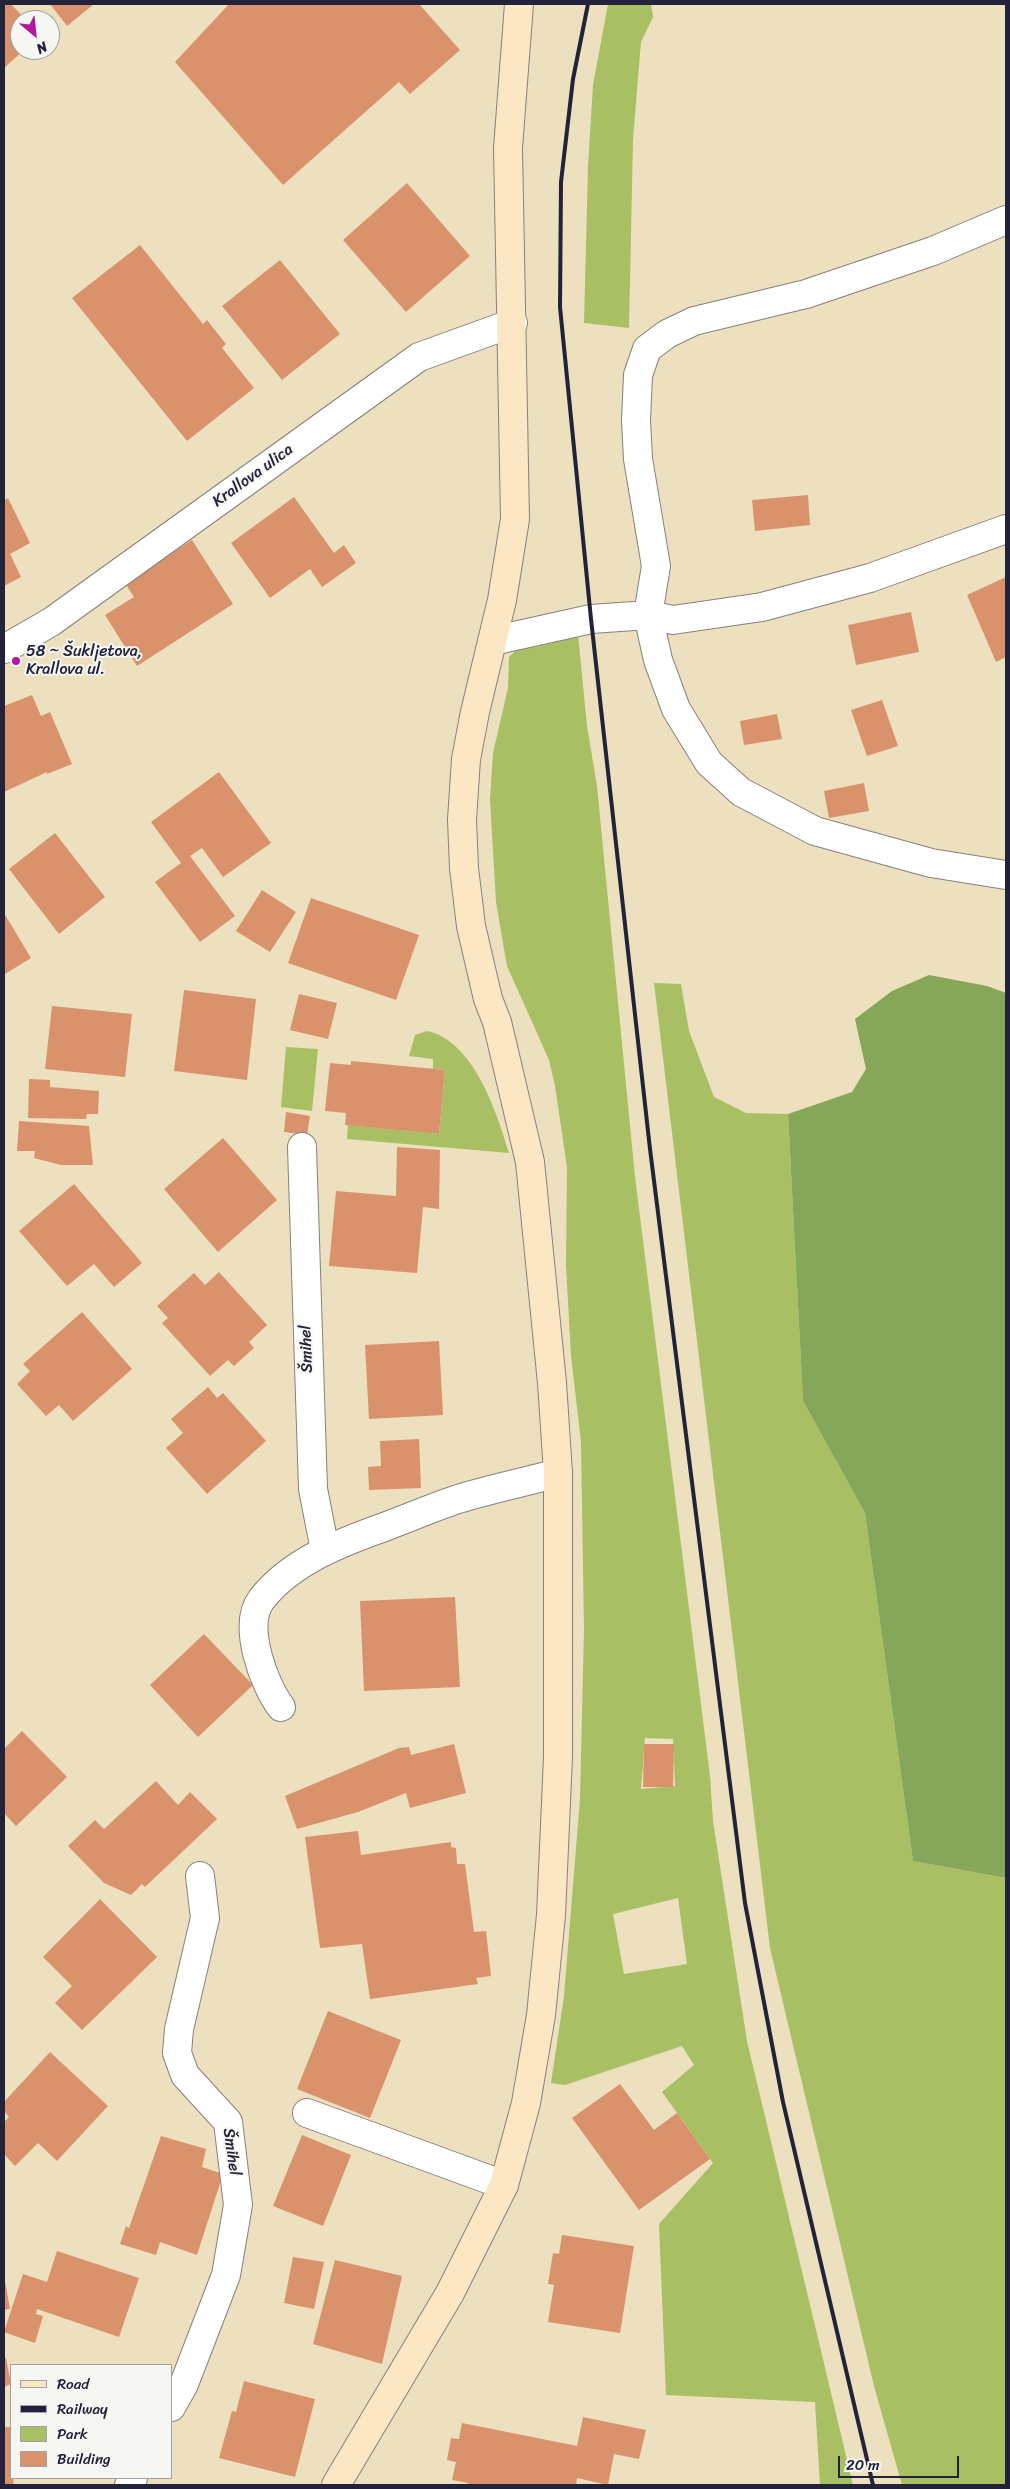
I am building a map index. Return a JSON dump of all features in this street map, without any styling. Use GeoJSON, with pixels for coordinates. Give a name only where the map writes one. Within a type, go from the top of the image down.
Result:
{"type":"FeatureCollection","features":[{"type":"Feature","properties":{"kind":"street"},"geometry":{"type":"LineString","coordinates":[[336,2485],[450,2293],[504,2185],[527,2094],[541,2015],[551,1915],[558,1756],[558,1473],[552,1383],[530,1162],[497,1022],[488,999],[471,926],[464,868],[462,820],[466,759],[502,600],[515,519],[513,323],[508,148],[518,4]]}},
{"type":"Feature","properties":{"kind":"street"},"geometry":{"type":"LineString","coordinates":[[1006,220],[933,251],[806,294],[694,321],[667,334],[647,349],[638,375],[636,421],[638,459],[645,511],[656,566],[648,615],[658,660],[676,709],[709,763],[741,792],[815,831],[931,863],[1006,875]]}},
{"type":"Feature","properties":{"kind":"street","name":"Krallova ulica"},"geometry":{"type":"LineString","coordinates":[[4,648],[51,622],[419,357],[513,323]]}},
{"type":"Feature","properties":{"kind":"street"},"geometry":{"type":"LineString","coordinates":[[492,641],[572,622],[648,615],[673,620],[762,607],[870,578],[1006,529]]}},
{"type":"Feature","properties":{"kind":"street","name":"Šmihel"},"geometry":{"type":"LineString","coordinates":[[302,1147],[314,1490],[326,1550]]}},
{"type":"Feature","properties":{"kind":"street"},"geometry":{"type":"LineString","coordinates":[[281,1707],[270,1693],[256,1652],[255,1615],[260,1601],[284,1577],[326,1550],[458,1499],[558,1473]]}},
{"type":"Feature","properties":{"kind":"street","name":"Šmihel"},"geometry":{"type":"LineString","coordinates":[[172,2405],[184,2384],[226,2276],[238,2206],[228,2122],[184,2075],[177,2053],[178,2029],[205,1918],[200,1876]]}},
{"type":"Feature","properties":{"kind":"street"},"geometry":{"type":"LineString","coordinates":[[307,2112],[504,2185]]}},
{"type":"Feature","properties":{"kind":"green space"},"geometry":{"type":"Polygon","coordinates":[[[608,4],[651,4],[653,17],[641,42],[633,139],[629,328],[584,323],[588,167],[593,85],[608,4]]]}},
{"type":"Feature","properties":{"kind":"green space"},"geometry":{"type":"Polygon","coordinates":[[[578,634],[587,726],[597,786],[635,1177],[710,1776],[713,1821],[747,2041],[853,2485],[820,2485],[815,2402],[666,2395],[659,2224],[713,2163],[662,2092],[694,2065],[682,2046],[565,2085],[551,2083],[564,1996],[580,1799],[584,1629],[581,1442],[571,1356],[566,1265],[567,1167],[555,1086],[549,1060],[507,966],[496,902],[490,799],[493,753],[508,688],[509,657],[520,647],[578,634]],[[645,1738],[641,1789],[675,1786],[673,1739],[645,1738]],[[678,1898],[613,1914],[624,1974],[687,1964],[678,1898]]]}},
{"type":"Feature","properties":{"kind":"green space"},"geometry":{"type":"Polygon","coordinates":[[[929,975],[987,986],[1006,993],[1006,1878],[913,1861],[865,1513],[803,1401],[788,1114],[852,1092],[866,1069],[855,1019],[892,991],[929,975]]]}},
{"type":"Feature","properties":{"kind":"green space"},"geometry":{"type":"Polygon","coordinates":[[[654,983],[681,984],[689,1031],[714,1097],[746,1113],[788,1114],[803,1401],[865,1513],[913,1861],[1006,1878],[1006,2485],[902,2485],[874,2386],[770,1948],[654,983]]]}},
{"type":"Feature","properties":{"kind":"green space"},"geometry":{"type":"Polygon","coordinates":[[[427,1031],[444,1037],[470,1063],[490,1099],[509,1153],[347,1139],[348,1125],[439,1134],[445,1070],[433,1069],[433,1059],[409,1056],[415,1035],[427,1031]]]}},
{"type":"Feature","properties":{"kind":"green space"},"geometry":{"type":"Polygon","coordinates":[[[286,1047],[318,1049],[312,1111],[281,1107],[286,1047]]]}},
{"type":"Feature","properties":{"kind":"building"},"geometry":{"type":"Polygon","coordinates":[[[4,4],[11,4],[17,10],[10,10],[10,60],[13,60],[4,68],[4,4]]]}},
{"type":"Feature","properties":{"kind":"building"},"geometry":{"type":"Polygon","coordinates":[[[50,4],[94,4],[67,26],[60,17],[60,10],[55,10],[50,4]]]}},
{"type":"Feature","properties":{"kind":"building"},"geometry":{"type":"Polygon","coordinates":[[[229,4],[419,4],[460,50],[410,94],[399,82],[283,185],[175,62],[229,4]]]}},
{"type":"Feature","properties":{"kind":"building"},"geometry":{"type":"Polygon","coordinates":[[[407,183],[470,256],[406,312],[343,240],[407,183]]]}},
{"type":"Feature","properties":{"kind":"building"},"geometry":{"type":"Polygon","coordinates":[[[140,245],[203,324],[207,320],[226,344],[222,348],[254,388],[187,441],[72,298],[140,245]]]}},
{"type":"Feature","properties":{"kind":"building"},"geometry":{"type":"Polygon","coordinates":[[[280,260],[340,334],[282,380],[222,306],[280,260]]]}},
{"type":"Feature","properties":{"kind":"building"},"geometry":{"type":"Polygon","coordinates":[[[808,495],[810,525],[755,531],[752,500],[808,495]]]}},
{"type":"Feature","properties":{"kind":"building"},"geometry":{"type":"Polygon","coordinates":[[[294,497],[334,553],[344,545],[356,563],[322,587],[310,569],[270,598],[231,543],[294,497]]]}},
{"type":"Feature","properties":{"kind":"building"},"geometry":{"type":"Polygon","coordinates":[[[8,498],[30,543],[10,554],[21,577],[4,586],[4,501],[8,498]]]}},
{"type":"Feature","properties":{"kind":"building"},"geometry":{"type":"Polygon","coordinates":[[[192,540],[233,604],[137,666],[105,615],[134,597],[125,583],[192,540]]]}},
{"type":"Feature","properties":{"kind":"building"},"geometry":{"type":"Polygon","coordinates":[[[1006,577],[1006,657],[996,662],[967,595],[1006,577]]]}},
{"type":"Feature","properties":{"kind":"building"},"geometry":{"type":"Polygon","coordinates":[[[911,612],[919,652],[856,665],[848,625],[911,612]]]}},
{"type":"Feature","properties":{"kind":"building"},"geometry":{"type":"Polygon","coordinates":[[[32,695],[41,716],[50,712],[72,764],[47,774],[47,772],[4,792],[4,706],[32,695]]]}},
{"type":"Feature","properties":{"kind":"building"},"geometry":{"type":"Polygon","coordinates":[[[882,700],[898,746],[867,756],[851,710],[882,700]]]}},
{"type":"Feature","properties":{"kind":"building"},"geometry":{"type":"Polygon","coordinates":[[[777,714],[782,739],[744,745],[740,721],[777,714]]]}},
{"type":"Feature","properties":{"kind":"building"},"geometry":{"type":"Polygon","coordinates":[[[219,772],[271,843],[223,877],[202,848],[190,856],[235,916],[200,942],[155,882],[181,863],[151,822],[219,772]]]}},
{"type":"Feature","properties":{"kind":"building"},"geometry":{"type":"Polygon","coordinates":[[[864,783],[869,811],[829,818],[824,791],[864,783]]]}},
{"type":"Feature","properties":{"kind":"building"},"geometry":{"type":"Polygon","coordinates":[[[55,833],[105,897],[59,934],[9,869],[55,833]]]}},
{"type":"Feature","properties":{"kind":"building"},"geometry":{"type":"Polygon","coordinates":[[[262,890],[296,912],[270,952],[236,931],[262,890]]]}},
{"type":"Feature","properties":{"kind":"building"},"geometry":{"type":"Polygon","coordinates":[[[311,898],[419,935],[396,1000],[288,963],[311,898]]]}},
{"type":"Feature","properties":{"kind":"building"},"geometry":{"type":"Polygon","coordinates":[[[4,913],[31,958],[5,974],[4,972],[4,913]]]}},
{"type":"Feature","properties":{"kind":"building"},"geometry":{"type":"Polygon","coordinates":[[[184,990],[256,999],[247,1080],[174,1071],[184,990]]]}},
{"type":"Feature","properties":{"kind":"building"},"geometry":{"type":"Polygon","coordinates":[[[299,994],[337,1003],[328,1039],[290,1030],[299,994]]]}},
{"type":"Feature","properties":{"kind":"building"},"geometry":{"type":"Polygon","coordinates":[[[52,1006],[132,1014],[125,1077],[45,1069],[52,1006]]]}},
{"type":"Feature","properties":{"kind":"building"},"geometry":{"type":"Polygon","coordinates":[[[351,1061],[445,1070],[439,1134],[345,1125],[346,1113],[325,1111],[330,1063],[351,1065],[351,1061]]]}},
{"type":"Feature","properties":{"kind":"building"},"geometry":{"type":"Polygon","coordinates":[[[29,1079],[50,1080],[50,1087],[99,1091],[98,1114],[87,1114],[86,1119],[28,1118],[29,1079]]]}},
{"type":"Feature","properties":{"kind":"building"},"geometry":{"type":"Polygon","coordinates":[[[286,1112],[310,1116],[307,1135],[284,1132],[286,1112]]]}},
{"type":"Feature","properties":{"kind":"building"},"geometry":{"type":"Polygon","coordinates":[[[19,1121],[89,1126],[93,1165],[61,1165],[34,1158],[35,1151],[17,1151],[19,1121]]]}},
{"type":"Feature","properties":{"kind":"building"},"geometry":{"type":"Polygon","coordinates":[[[223,1138],[277,1200],[218,1252],[164,1189],[223,1138]]]}},
{"type":"Feature","properties":{"kind":"building"},"geometry":{"type":"Polygon","coordinates":[[[397,1147],[440,1150],[439,1209],[423,1207],[417,1273],[329,1266],[336,1191],[396,1196],[397,1147]]]}},
{"type":"Feature","properties":{"kind":"building"},"geometry":{"type":"Polygon","coordinates":[[[74,1184],[142,1263],[114,1287],[94,1264],[67,1286],[19,1231],[74,1184]]]}},
{"type":"Feature","properties":{"kind":"building"},"geometry":{"type":"Polygon","coordinates":[[[219,1272],[267,1325],[249,1342],[254,1348],[234,1366],[228,1360],[210,1376],[162,1323],[168,1318],[157,1306],[194,1273],[205,1285],[219,1272]]]}},
{"type":"Feature","properties":{"kind":"building"},"geometry":{"type":"Polygon","coordinates":[[[82,1312],[132,1369],[73,1421],[59,1405],[46,1416],[17,1384],[30,1371],[23,1364],[82,1312]]]}},
{"type":"Feature","properties":{"kind":"building"},"geometry":{"type":"Polygon","coordinates":[[[439,1341],[443,1415],[369,1419],[365,1345],[439,1341]]]}},
{"type":"Feature","properties":{"kind":"building"},"geometry":{"type":"Polygon","coordinates":[[[208,1387],[217,1398],[223,1393],[266,1441],[207,1494],[166,1448],[183,1433],[171,1419],[208,1387]]]}},
{"type":"Feature","properties":{"kind":"building"},"geometry":{"type":"Polygon","coordinates":[[[419,1439],[421,1488],[369,1490],[368,1467],[381,1466],[380,1441],[419,1439]]]}},
{"type":"Feature","properties":{"kind":"building"},"geometry":{"type":"Polygon","coordinates":[[[455,1597],[460,1687],[364,1691],[360,1601],[455,1597]]]}},
{"type":"Feature","properties":{"kind":"building"},"geometry":{"type":"Polygon","coordinates":[[[204,1634],[253,1685],[198,1737],[150,1685],[204,1634]]]}},
{"type":"Feature","properties":{"kind":"building"},"geometry":{"type":"Polygon","coordinates":[[[22,1731],[67,1777],[16,1826],[4,1813],[4,1749],[22,1731]]]}},
{"type":"Feature","properties":{"kind":"building"},"geometry":{"type":"Polygon","coordinates":[[[454,1744],[466,1793],[410,1808],[406,1793],[358,1812],[297,1829],[285,1796],[399,1748],[409,1747],[411,1755],[454,1744]]]}},
{"type":"Feature","properties":{"kind":"building"},"geometry":{"type":"Polygon","coordinates":[[[644,1744],[674,1744],[673,1787],[643,1787],[644,1744]]]}},
{"type":"Feature","properties":{"kind":"building"},"geometry":{"type":"Polygon","coordinates":[[[156,1781],[178,1805],[190,1792],[217,1819],[145,1887],[142,1884],[131,1895],[104,1883],[68,1846],[95,1820],[104,1829],[156,1781]]]}},
{"type":"Feature","properties":{"kind":"building"},"geometry":{"type":"Polygon","coordinates":[[[358,1831],[361,1855],[451,1842],[451,1847],[456,1848],[457,1864],[465,1864],[474,1932],[486,1931],[491,1976],[476,1978],[478,1984],[370,1999],[362,1944],[320,1948],[305,1837],[358,1831]]]}},
{"type":"Feature","properties":{"kind":"building"},"geometry":{"type":"Polygon","coordinates":[[[100,1899],[157,1957],[82,2030],[55,2003],[72,1986],[43,1957],[100,1899]]]}},
{"type":"Feature","properties":{"kind":"building"},"geometry":{"type":"Polygon","coordinates":[[[328,2011],[401,2040],[370,2118],[297,2089],[328,2011]]]}},
{"type":"Feature","properties":{"kind":"building"},"geometry":{"type":"Polygon","coordinates":[[[50,2052],[108,2106],[57,2161],[38,2143],[15,2166],[4,2154],[4,2122],[9,2117],[4,2111],[4,2102],[50,2052]]]}},
{"type":"Feature","properties":{"kind":"building"},"geometry":{"type":"Polygon","coordinates":[[[620,2084],[654,2130],[677,2113],[710,2159],[639,2210],[572,2118],[620,2084]]]}},
{"type":"Feature","properties":{"kind":"building"},"geometry":{"type":"Polygon","coordinates":[[[302,2135],[351,2155],[323,2226],[273,2206],[302,2135]]]}},
{"type":"Feature","properties":{"kind":"building"},"geometry":{"type":"Polygon","coordinates":[[[161,2136],[206,2149],[202,2167],[223,2174],[197,2255],[160,2242],[156,2255],[120,2244],[126,2226],[129,2228],[161,2136]]]}},
{"type":"Feature","properties":{"kind":"building"},"geometry":{"type":"Polygon","coordinates":[[[562,2235],[634,2246],[620,2333],[548,2322],[554,2285],[548,2284],[553,2253],[559,2254],[562,2235]]]}},
{"type":"Feature","properties":{"kind":"building"},"geometry":{"type":"Polygon","coordinates":[[[57,2251],[139,2278],[119,2337],[37,2309],[36,2314],[43,2316],[35,2343],[4,2332],[23,2274],[47,2282],[57,2251]]]}},
{"type":"Feature","properties":{"kind":"building"},"geometry":{"type":"Polygon","coordinates":[[[293,2257],[324,2262],[314,2309],[284,2303],[293,2257]]]}},
{"type":"Feature","properties":{"kind":"building"},"geometry":{"type":"Polygon","coordinates":[[[335,2260],[402,2276],[382,2364],[313,2344],[335,2260]]]}},
{"type":"Feature","properties":{"kind":"building"},"geometry":{"type":"Polygon","coordinates":[[[4,2282],[10,2309],[4,2310],[4,2282]]]}},
{"type":"Feature","properties":{"kind":"building"},"geometry":{"type":"Polygon","coordinates":[[[4,2358],[6,2358],[10,2384],[4,2387],[4,2358]]]}},
{"type":"Feature","properties":{"kind":"building"},"geometry":{"type":"Polygon","coordinates":[[[244,2381],[315,2399],[295,2477],[219,2458],[232,2411],[236,2412],[244,2381]]]}},
{"type":"Feature","properties":{"kind":"building"},"geometry":{"type":"Polygon","coordinates":[[[583,2417],[646,2430],[639,2459],[614,2454],[608,2485],[577,2478],[576,2485],[467,2485],[468,2483],[452,2480],[456,2462],[447,2460],[451,2438],[459,2439],[462,2423],[577,2446],[583,2417]]]}},
{"type":"Feature","properties":{"kind":"building"},"geometry":{"type":"Polygon","coordinates":[[[4,2427],[10,2427],[10,2479],[13,2479],[14,2485],[4,2485],[4,2427]]]}},
{"type":"Feature","properties":{"kind":"railway"},"geometry":{"type":"LineString","coordinates":[[588,4],[573,79],[561,182],[560,307],[591,619],[650,1149],[745,1903],[783,2102],[873,2485]]}},
{"type":"Feature","properties":{"kind":"place","name":"58 ~ Šukljetova, Krallova ul."},"geometry":{"type":"Point","coordinates":[16,661]}}]}
